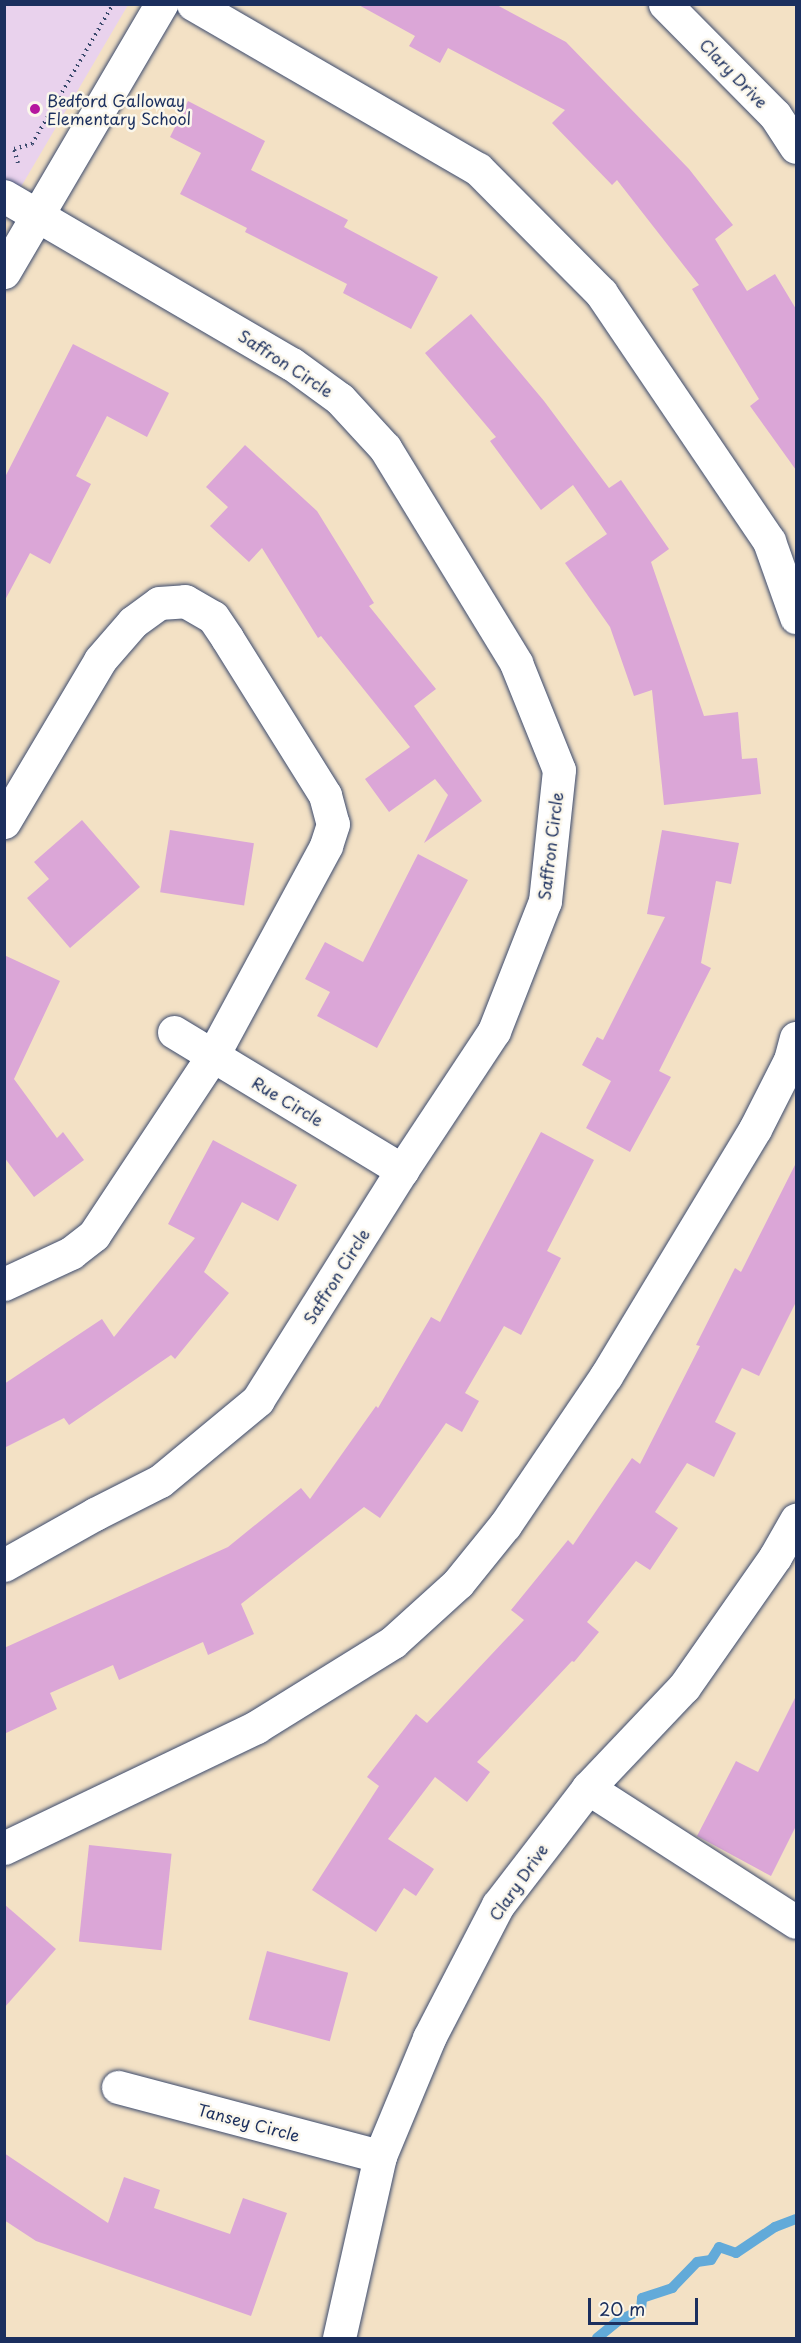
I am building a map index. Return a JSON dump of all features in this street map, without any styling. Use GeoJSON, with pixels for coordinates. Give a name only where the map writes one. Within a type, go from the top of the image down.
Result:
{"type":"FeatureCollection","features":[{"type":"Feature","properties":{"kind":"street"},"geometry":{"type":"LineString","coordinates":[[4,272],[161,4]]}},
{"type":"Feature","properties":{"kind":"street"},"geometry":{"type":"LineString","coordinates":[[193,4],[478,169],[601,293],[769,541],[796,617]]}},
{"type":"Feature","properties":{"kind":"street","name":"Clary Drive"},"geometry":{"type":"LineString","coordinates":[[665,4],[775,115],[796,147]]}},
{"type":"Feature","properties":{"kind":"street","name":"Saffron Circle"},"geometry":{"type":"LineString","coordinates":[[4,196],[292,363],[340,399],[385,448],[516,663],[559,770],[545,901],[494,1031],[402,1170],[258,1400],[160,1481],[4,1565]]}},
{"type":"Feature","properties":{"kind":"street"},"geometry":{"type":"LineString","coordinates":[[4,822],[100,660],[134,622],[159,603],[185,600],[213,617],[325,795],[333,824],[326,846],[213,1055],[94,1235],[71,1253],[4,1284]]}},
{"type":"Feature","properties":{"kind":"street","name":"Rue Circle"},"geometry":{"type":"LineString","coordinates":[[174,1032],[402,1170]]}},
{"type":"Feature","properties":{"kind":"street"},"geometry":{"type":"LineString","coordinates":[[4,1848],[256,1727],[393,1642],[458,1583],[505,1525],[606,1376],[754,1129],[790,1060],[796,1038]]}},
{"type":"Feature","properties":{"kind":"street","name":"Clary Drive"},"geometry":{"type":"LineString","coordinates":[[339,2338],[380,2156],[429,2038],[498,1905],[588,1788],[684,1686],[775,1557],[796,1520]]}},
{"type":"Feature","properties":{"kind":"street"},"geometry":{"type":"LineString","coordinates":[[588,1788],[796,1922]]}},
{"type":"Feature","properties":{"kind":"street","name":"Tansey Circle"},"geometry":{"type":"LineString","coordinates":[[118,2087],[380,2156]]}},
{"type":"Feature","properties":{"kind":"path"},"geometry":{"type":"LineString","coordinates":[[4,196],[20,168],[14,149],[32,144],[113,4]]}},
{"type":"Feature","properties":{"kind":"shaded area","name":"Bedford Galloway Elementary School"},"geometry":{"type":"Polygon","coordinates":[[[5,5],[128,5],[5,214],[5,5]]]}},
{"type":"Feature","properties":{"kind":"building"},"geometry":{"type":"Polygon","coordinates":[[[357,4],[495,4],[566,42],[689,169],[733,225],[715,239],[747,291],[775,274],[796,309],[796,470],[750,406],[759,399],[692,289],[699,285],[617,180],[612,185],[552,123],[565,110],[448,48],[440,63],[409,46],[415,36],[357,4]]]}},
{"type":"Feature","properties":{"kind":"building"},"geometry":{"type":"Polygon","coordinates":[[[188,101],[265,141],[251,170],[348,220],[344,227],[438,277],[411,329],[343,293],[347,284],[245,232],[247,228],[180,194],[201,153],[170,137],[188,101]]]}},
{"type":"Feature","properties":{"kind":"building"},"geometry":{"type":"Polygon","coordinates":[[[471,314],[544,401],[609,488],[621,480],[669,549],[651,562],[704,716],[738,712],[742,759],[757,758],[761,794],[664,805],[652,690],[634,696],[610,627],[565,563],[607,534],[573,485],[541,510],[490,441],[496,437],[425,353],[471,314]]]}},
{"type":"Feature","properties":{"kind":"building"},"geometry":{"type":"Polygon","coordinates":[[[73,344],[169,393],[147,437],[107,416],[76,476],[91,484],[50,564],[30,553],[4,602],[4,479],[73,344]]]}},
{"type":"Feature","properties":{"kind":"building"},"geometry":{"type":"Polygon","coordinates":[[[245,445],[317,511],[374,603],[369,606],[436,689],[414,706],[482,801],[424,843],[448,795],[435,779],[389,812],[365,779],[410,747],[321,636],[318,638],[262,548],[249,562],[210,526],[228,507],[206,487],[245,445]]]}},
{"type":"Feature","properties":{"kind":"building"},"geometry":{"type":"Polygon","coordinates":[[[82,820],[140,887],[70,948],[27,898],[49,879],[34,862],[82,820]]]}},
{"type":"Feature","properties":{"kind":"building"},"geometry":{"type":"Polygon","coordinates":[[[170,830],[254,843],[244,906],[160,892],[170,830]]]}},
{"type":"Feature","properties":{"kind":"building"},"geometry":{"type":"Polygon","coordinates":[[[662,830],[739,843],[731,884],[716,881],[701,963],[711,968],[659,1071],[671,1077],[630,1152],[586,1128],[611,1081],[582,1065],[597,1037],[603,1040],[665,917],[647,914],[662,830]]]}},
{"type":"Feature","properties":{"kind":"building"},"geometry":{"type":"Polygon","coordinates":[[[418,854],[468,880],[377,1048],[317,1016],[330,992],[305,979],[325,942],[363,962],[418,854]]]}},
{"type":"Feature","properties":{"kind":"building"},"geometry":{"type":"Polygon","coordinates":[[[4,955],[60,981],[14,1079],[57,1138],[63,1132],[84,1160],[34,1197],[4,1157],[4,955]]]}},
{"type":"Feature","properties":{"kind":"building"},"geometry":{"type":"Polygon","coordinates":[[[541,1132],[594,1160],[547,1251],[561,1258],[521,1335],[504,1326],[465,1393],[479,1401],[462,1432],[446,1423],[380,1518],[364,1507],[241,1604],[254,1634],[208,1655],[203,1642],[119,1680],[113,1665],[50,1693],[57,1709],[4,1734],[4,1648],[228,1547],[301,1488],[310,1499],[376,1406],[378,1408],[431,1317],[440,1322],[541,1132]]]}},
{"type":"Feature","properties":{"kind":"building"},"geometry":{"type":"Polygon","coordinates":[[[213,1140],[297,1185],[278,1221],[242,1202],[204,1272],[229,1293],[175,1359],[171,1355],[69,1425],[64,1418],[4,1448],[4,1384],[102,1319],[114,1337],[195,1238],[168,1224],[213,1140]]]}},
{"type":"Feature","properties":{"kind":"building"},"geometry":{"type":"Polygon","coordinates":[[[796,1163],[796,1302],[759,1376],[742,1368],[715,1422],[736,1433],[714,1477],[687,1463],[655,1512],[678,1528],[650,1570],[636,1561],[587,1622],[599,1632],[574,1662],[572,1661],[477,1762],[490,1772],[467,1802],[435,1777],[388,1839],[434,1869],[416,1896],[404,1888],[376,1932],[312,1890],[379,1786],[367,1777],[416,1714],[427,1723],[524,1620],[511,1610],[568,1540],[573,1545],[632,1458],[640,1464],[700,1346],[696,1345],[735,1268],[741,1272],[796,1163]]]}},
{"type":"Feature","properties":{"kind":"building"},"geometry":{"type":"Polygon","coordinates":[[[796,1696],[796,1826],[771,1876],[697,1836],[736,1761],[758,1772],[796,1696]]]}},
{"type":"Feature","properties":{"kind":"building"},"geometry":{"type":"Polygon","coordinates":[[[89,1845],[172,1854],[161,1950],[79,1941],[89,1845]]]}},
{"type":"Feature","properties":{"kind":"building"},"geometry":{"type":"Polygon","coordinates":[[[4,1904],[56,1949],[4,2008],[4,1904]]]}},
{"type":"Feature","properties":{"kind":"building"},"geometry":{"type":"Polygon","coordinates":[[[267,1951],[348,1973],[330,2041],[249,2020],[267,1951]]]}},
{"type":"Feature","properties":{"kind":"building"},"geometry":{"type":"Polygon","coordinates":[[[4,2153],[108,2223],[124,2177],[160,2190],[154,2208],[230,2234],[243,2198],[287,2213],[251,2316],[36,2241],[4,2220],[4,2153]]]}},
{"type":"Feature","properties":{"kind":"waterway"},"geometry":{"type":"LineString","coordinates":[[597,2338],[618,2321],[641,2310],[642,2298],[672,2288],[697,2262],[711,2260],[719,2247],[736,2253],[775,2227],[796,2219]]}},
{"type":"Feature","properties":{"kind":"place","name":"Bedford Galloway Elementary School"},"geometry":{"type":"Point","coordinates":[35,109]}}]}
